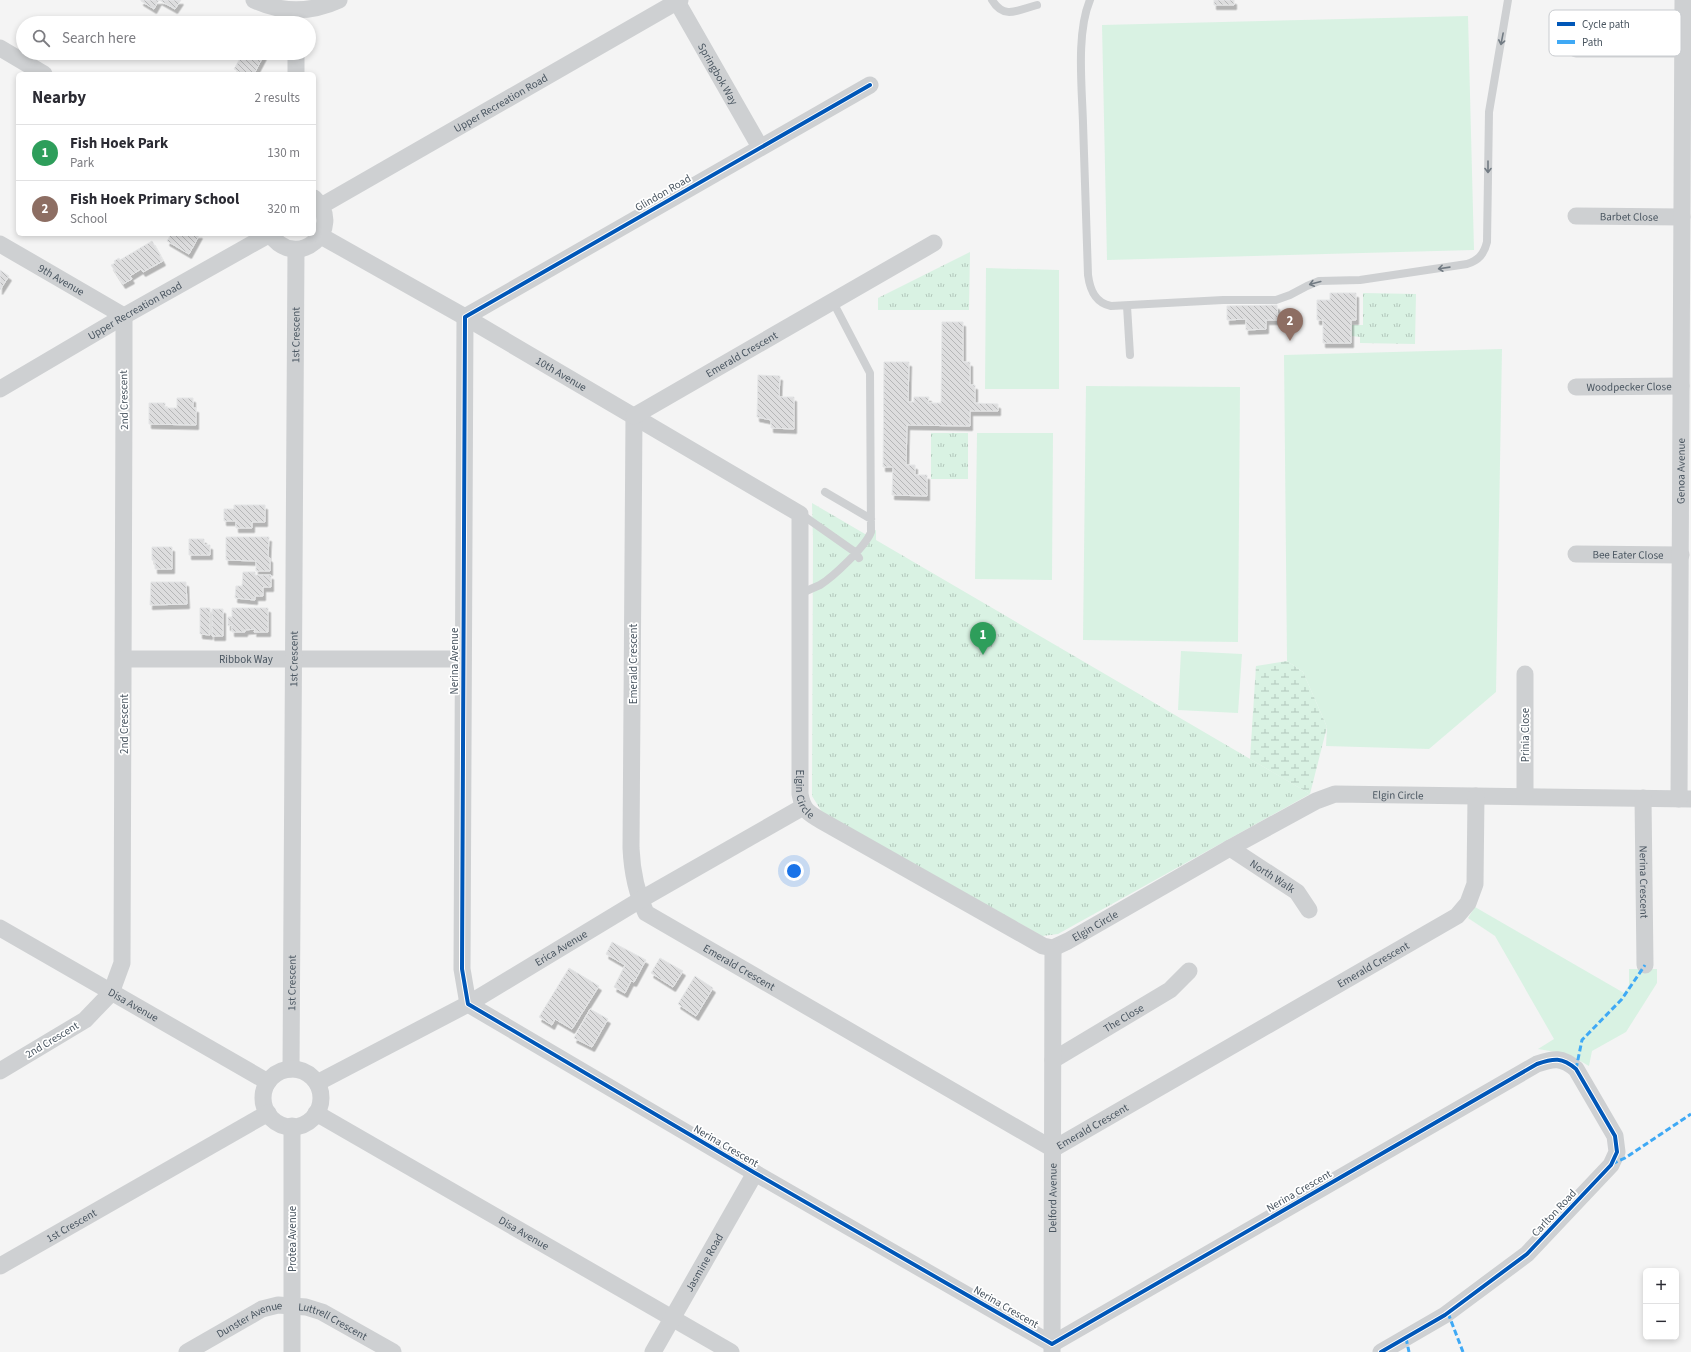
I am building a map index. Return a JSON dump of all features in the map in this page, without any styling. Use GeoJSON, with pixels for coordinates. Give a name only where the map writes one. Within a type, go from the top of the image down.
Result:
{"type":"FeatureCollection","features":[{"type":"Feature","properties":{"kind":"street"},"geometry":{"type":"LineString","coordinates":[[254,0],[274,8],[296,11],[315,8],[339,0]]}},
{"type":"Feature","properties":{"kind":"street","name":"Springbok Way"},"geometry":{"type":"LineString","coordinates":[[678,0],[760,148]]}},
{"type":"Feature","properties":{"kind":"street","name":"Upper Recreation Road"},"geometry":{"type":"LineString","coordinates":[[318,202],[678,0]]}},
{"type":"Feature","properties":{"kind":"street","name":"Genoa Avenue"},"geometry":{"type":"LineString","coordinates":[[1683,0],[1683,49],[1687,71],[1682,217],[1682,386],[1686,465],[1680,554],[1685,799]]}},
{"type":"Feature","properties":{"kind":"street"},"geometry":{"type":"LineString","coordinates":[[0,48],[16,57]]}},
{"type":"Feature","properties":{"kind":"street"},"geometry":{"type":"LineString","coordinates":[[20,60],[41,72]]}},
{"type":"Feature","properties":{"kind":"street"},"geometry":{"type":"LineString","coordinates":[[296,60],[296,72]]}},
{"type":"Feature","properties":{"kind":"street","name":"Glindon Road"},"geometry":{"type":"LineString","coordinates":[[465,317],[870,85]]}},
{"type":"Feature","properties":{"kind":"street"},"geometry":{"type":"LineString","coordinates":[[272,236],[281,246],[296,250],[306,248],[314,243],[320,236],[325,221],[318,202]]}},
{"type":"Feature","properties":{"kind":"street","name":"Barbet Close"},"geometry":{"type":"LineString","coordinates":[[1576,216],[1682,217]]}},
{"type":"Feature","properties":{"kind":"street","name":"Upper Recreation Road"},"geometry":{"type":"LineString","coordinates":[[0,389],[124,316],[266,236]]}},
{"type":"Feature","properties":{"kind":"street","name":"10th Avenue"},"geometry":{"type":"LineString","coordinates":[[320,236],[465,317],[800,514]]}},
{"type":"Feature","properties":{"kind":"street","name":"Emerald Crescent"},"geometry":{"type":"LineString","coordinates":[[934,243],[634,416],[631,848],[632,870],[640,900],[646,914],[1053,1149],[1457,916],[1468,903],[1475,884],[1476,796]]}},
{"type":"Feature","properties":{"kind":"street","name":"9th Avenue"},"geometry":{"type":"LineString","coordinates":[[0,244],[124,316]]}},
{"type":"Feature","properties":{"kind":"street","name":"1st Crescent"},"geometry":{"type":"LineString","coordinates":[[291,1069],[296,250]]}},
{"type":"Feature","properties":{"kind":"street","name":"2nd Crescent"},"geometry":{"type":"LineString","coordinates":[[0,1071],[85,1020],[111,993],[122,963],[124,316]]}},
{"type":"Feature","properties":{"kind":"street","name":"Nerina Avenue"},"geometry":{"type":"LineString","coordinates":[[465,317],[462,969],[468,1004]]}},
{"type":"Feature","properties":{"kind":"street","name":"Woodpecker Close"},"geometry":{"type":"LineString","coordinates":[[1576,387],[1682,386]]}},
{"type":"Feature","properties":{"kind":"street","name":"Elgin Circle"},"geometry":{"type":"LineString","coordinates":[[800,514],[800,794],[803,807],[814,817],[1043,946],[1053,948],[1068,941],[1230,848],[1316,801],[1336,794],[1685,799]]}},
{"type":"Feature","properties":{"kind":"street","name":"Bee Eater Close"},"geometry":{"type":"LineString","coordinates":[[1576,554],[1680,554]]}},
{"type":"Feature","properties":{"kind":"street","name":"Ribbok Way"},"geometry":{"type":"LineString","coordinates":[[124,659],[463,659]]}},
{"type":"Feature","properties":{"kind":"street","name":"Prinia Close"},"geometry":{"type":"LineString","coordinates":[[1525,674],[1525,796]]}},
{"type":"Feature","properties":{"kind":"street","name":"Nerina Crescent"},"geometry":{"type":"LineString","coordinates":[[1643,798],[1645,965]]}},
{"type":"Feature","properties":{"kind":"street","name":"Erica Avenue"},"geometry":{"type":"LineString","coordinates":[[316,1083],[468,1004],[640,900],[803,807]]}},
{"type":"Feature","properties":{"kind":"street","name":"North Walk"},"geometry":{"type":"LineString","coordinates":[[1230,848],[1297,892],[1309,910]]}},
{"type":"Feature","properties":{"kind":"street","name":"Disa Avenue"},"geometry":{"type":"LineString","coordinates":[[0,928],[268,1082]]}},
{"type":"Feature","properties":{"kind":"street","name":"Delford Avenue"},"geometry":{"type":"LineString","coordinates":[[1052,1348],[1053,948]]}},
{"type":"Feature","properties":{"kind":"street","name":"The Close"},"geometry":{"type":"LineString","coordinates":[[1053,1060],[1170,990],[1189,971]]}},
{"type":"Feature","properties":{"kind":"street","name":"Nerina Crescent"},"geometry":{"type":"LineString","coordinates":[[468,1004],[1052,1348],[1537,1064]]}},
{"type":"Feature","properties":{"kind":"street","name":"Carlton Road"},"geometry":{"type":"LineString","coordinates":[[1381,1352],[1445,1315],[1527,1254],[1611,1165],[1617,1152],[1615,1136],[1576,1069],[1560,1059],[1550,1059],[1537,1064]]}},
{"type":"Feature","properties":{"kind":"street"},"geometry":{"type":"LineString","coordinates":[[291,1069],[306,1072],[316,1083],[321,1098],[316,1113],[306,1123],[292,1126],[282,1125],[274,1120],[268,1113],[263,1097],[268,1082],[278,1072],[291,1069]]}},
{"type":"Feature","properties":{"kind":"street","name":"1st Crescent"},"geometry":{"type":"LineString","coordinates":[[0,1266],[268,1113]]}},
{"type":"Feature","properties":{"kind":"street","name":"Disa Avenue"},"geometry":{"type":"LineString","coordinates":[[316,1113],[731,1352]]}},
{"type":"Feature","properties":{"kind":"street","name":"Protea Avenue"},"geometry":{"type":"LineString","coordinates":[[292,1126],[292,1352]]}},
{"type":"Feature","properties":{"kind":"street","name":"Jasmine Road"},"geometry":{"type":"LineString","coordinates":[[653,1352],[755,1173]]}},
{"type":"Feature","properties":{"kind":"street","name":"Dunster Avenue"},"geometry":{"type":"LineString","coordinates":[[187,1352],[262,1309],[272,1306],[292,1306]]}},
{"type":"Feature","properties":{"kind":"street","name":"Luttrell Crescent"},"geometry":{"type":"LineString","coordinates":[[292,1306],[322,1312],[392,1352]]}},
{"type":"Feature","properties":{"kind":"lane"},"geometry":{"type":"LineString","coordinates":[[992,0],[1000,11],[1007,13],[1037,5]]}},
{"type":"Feature","properties":{"kind":"lane"},"geometry":{"type":"LineString","coordinates":[[1090,0],[1084,16],[1082,29],[1082,98],[1089,284],[1093,295],[1098,301],[1105,305],[1127,306],[1223,300],[1276,300],[1319,281],[1360,280],[1467,264],[1481,257],[1487,242],[1489,112],[1508,0]]}},
{"type":"Feature","properties":{"kind":"lane"},"geometry":{"type":"LineString","coordinates":[[799,594],[821,584],[857,555],[868,539],[870,532],[870,373],[833,302]]}},
{"type":"Feature","properties":{"kind":"lane"},"geometry":{"type":"LineString","coordinates":[[1127,306],[1130,355]]}},
{"type":"Feature","properties":{"kind":"lane"},"geometry":{"type":"LineString","coordinates":[[825,492],[871,519]]}},
{"type":"Feature","properties":{"kind":"lane"},"geometry":{"type":"LineString","coordinates":[[800,514],[857,555]]}},
{"type":"Feature","properties":{"kind":"green space"},"geometry":{"type":"Polygon","coordinates":[[[1468,16],[1474,250],[1107,260],[1102,25],[1468,16]]]}},
{"type":"Feature","properties":{"kind":"green space"},"geometry":{"type":"Polygon","coordinates":[[[970,252],[969,310],[878,310],[878,298],[970,252]]]}},
{"type":"Feature","properties":{"kind":"green space"},"geometry":{"type":"Polygon","coordinates":[[[986,268],[1059,270],[1059,389],[985,389],[986,268]]]}},
{"type":"Feature","properties":{"kind":"green space"},"geometry":{"type":"Polygon","coordinates":[[[1363,293],[1416,294],[1415,344],[1360,343],[1360,337],[1352,336],[1352,325],[1363,325],[1363,293]]]}},
{"type":"Feature","properties":{"kind":"green space"},"geometry":{"type":"Polygon","coordinates":[[[1502,349],[1496,692],[1429,749],[1326,746],[1327,727],[1303,672],[1287,661],[1284,355],[1502,349]]]}},
{"type":"Feature","properties":{"kind":"green space"},"geometry":{"type":"Polygon","coordinates":[[[1086,386],[1240,387],[1238,642],[1083,640],[1086,386]]]}},
{"type":"Feature","properties":{"kind":"green space"},"geometry":{"type":"Polygon","coordinates":[[[931,433],[968,433],[968,479],[931,479],[931,433]]]}},
{"type":"Feature","properties":{"kind":"green space"},"geometry":{"type":"Polygon","coordinates":[[[977,433],[1053,433],[1052,580],[975,579],[977,433]]]}},
{"type":"Feature","properties":{"kind":"green space"},"geometry":{"type":"Polygon","coordinates":[[[812,503],[865,534],[876,530],[876,540],[1310,794],[1058,934],[1042,936],[822,812],[812,796],[812,503]]]}},
{"type":"Feature","properties":{"kind":"green space"},"geometry":{"type":"Polygon","coordinates":[[[1181,651],[1242,654],[1238,713],[1178,710],[1181,651]]]}},
{"type":"Feature","properties":{"kind":"green space"},"geometry":{"type":"Polygon","coordinates":[[[1287,661],[1303,672],[1327,727],[1310,794],[1250,759],[1256,666],[1287,661]]]}},
{"type":"Feature","properties":{"kind":"green space"},"geometry":{"type":"Polygon","coordinates":[[[1475,907],[1624,993],[1629,985],[1629,969],[1657,969],[1657,983],[1626,1032],[1592,1051],[1589,1066],[1568,1054],[1538,1049],[1554,1039],[1495,936],[1468,918],[1475,907]]]}},
{"type":"Feature","properties":{"kind":"building"},"geometry":{"type":"Polygon","coordinates":[[[141,0],[159,0],[154,9],[141,0]]]}},
{"type":"Feature","properties":{"kind":"building"},"geometry":{"type":"Polygon","coordinates":[[[159,0],[181,0],[175,9],[159,0]]]}},
{"type":"Feature","properties":{"kind":"building"},"geometry":{"type":"Polygon","coordinates":[[[1214,0],[1234,0],[1234,5],[1214,5],[1214,0]]]}},
{"type":"Feature","properties":{"kind":"building"},"geometry":{"type":"Polygon","coordinates":[[[239,60],[261,60],[255,72],[239,72],[234,69],[239,60]]]}},
{"type":"Feature","properties":{"kind":"building"},"geometry":{"type":"Polygon","coordinates":[[[170,236],[199,236],[189,254],[167,241],[170,236]]]}},
{"type":"Feature","properties":{"kind":"building"},"geometry":{"type":"Polygon","coordinates":[[[152,241],[163,261],[143,272],[141,269],[130,276],[132,279],[123,284],[111,265],[119,258],[120,260],[152,241]]]}},
{"type":"Feature","properties":{"kind":"building"},"geometry":{"type":"Polygon","coordinates":[[[0,270],[9,276],[0,290],[0,270]]]}},
{"type":"Feature","properties":{"kind":"building"},"geometry":{"type":"Polygon","coordinates":[[[1330,293],[1356,293],[1356,320],[1351,320],[1351,343],[1323,343],[1323,320],[1317,320],[1317,300],[1330,300],[1330,293]]]}},
{"type":"Feature","properties":{"kind":"building"},"geometry":{"type":"Polygon","coordinates":[[[1277,305],[1278,320],[1266,320],[1266,329],[1246,330],[1246,319],[1227,320],[1227,306],[1277,305]]]}},
{"type":"Feature","properties":{"kind":"building"},"geometry":{"type":"Polygon","coordinates":[[[942,322],[963,322],[963,362],[970,362],[970,385],[975,385],[975,403],[998,404],[998,411],[970,411],[970,426],[907,425],[906,465],[915,465],[915,475],[927,475],[927,496],[892,495],[893,467],[883,467],[884,362],[909,362],[908,402],[914,402],[914,397],[929,397],[928,403],[941,403],[942,322]]]}},
{"type":"Feature","properties":{"kind":"building"},"geometry":{"type":"Polygon","coordinates":[[[758,375],[780,376],[779,397],[794,397],[794,429],[771,428],[771,420],[757,417],[758,375]]]}},
{"type":"Feature","properties":{"kind":"building"},"geometry":{"type":"Polygon","coordinates":[[[177,398],[193,398],[193,408],[196,408],[196,425],[149,424],[149,403],[165,403],[165,408],[177,408],[177,398]]]}},
{"type":"Feature","properties":{"kind":"building"},"geometry":{"type":"Polygon","coordinates":[[[234,505],[265,505],[265,522],[252,522],[252,528],[236,528],[236,521],[224,521],[224,509],[234,509],[234,505]]]}},
{"type":"Feature","properties":{"kind":"building"},"geometry":{"type":"Polygon","coordinates":[[[226,537],[269,537],[268,557],[270,558],[270,571],[256,571],[256,561],[226,560],[226,537]]]}},
{"type":"Feature","properties":{"kind":"building"},"geometry":{"type":"Polygon","coordinates":[[[189,539],[204,539],[204,545],[210,545],[210,555],[189,555],[189,539]]]}},
{"type":"Feature","properties":{"kind":"building"},"geometry":{"type":"Polygon","coordinates":[[[152,547],[172,547],[172,569],[155,569],[155,561],[152,560],[152,547]]]}},
{"type":"Feature","properties":{"kind":"building"},"geometry":{"type":"Polygon","coordinates":[[[243,572],[255,572],[255,575],[271,575],[271,587],[263,587],[263,596],[255,596],[255,600],[235,598],[236,586],[242,586],[243,572]]]}},
{"type":"Feature","properties":{"kind":"building"},"geometry":{"type":"Polygon","coordinates":[[[151,582],[186,582],[187,604],[150,605],[151,582]]]}},
{"type":"Feature","properties":{"kind":"building"},"geometry":{"type":"Polygon","coordinates":[[[200,608],[210,608],[210,635],[200,634],[200,608]]]}},
{"type":"Feature","properties":{"kind":"building"},"geometry":{"type":"Polygon","coordinates":[[[232,608],[268,608],[268,632],[254,632],[255,629],[245,630],[245,632],[232,632],[232,625],[228,626],[228,617],[232,617],[232,608]]]}},
{"type":"Feature","properties":{"kind":"building"},"geometry":{"type":"Polygon","coordinates":[[[212,609],[223,609],[223,636],[212,636],[212,609]]]}},
{"type":"Feature","properties":{"kind":"building"},"geometry":{"type":"Polygon","coordinates":[[[612,942],[646,960],[634,982],[631,981],[625,993],[614,987],[625,965],[606,954],[612,942]]]}},
{"type":"Feature","properties":{"kind":"building"},"geometry":{"type":"Polygon","coordinates":[[[660,958],[683,971],[673,987],[651,973],[660,958]]]}},
{"type":"Feature","properties":{"kind":"building"},"geometry":{"type":"Polygon","coordinates":[[[569,968],[599,986],[572,1029],[555,1019],[552,1025],[539,1017],[569,968]]]}},
{"type":"Feature","properties":{"kind":"building"},"geometry":{"type":"Polygon","coordinates":[[[695,976],[713,988],[696,1016],[678,1004],[695,976]]]}},
{"type":"Feature","properties":{"kind":"building"},"geometry":{"type":"Polygon","coordinates":[[[590,1009],[608,1019],[592,1047],[574,1038],[590,1009]]]}},
{"type":"Feature","properties":{"kind":"marked path"},"geometry":{"type":"LineString","coordinates":[[1576,1069],[1582,1040],[1622,999],[1645,965]]}},
{"type":"Feature","properties":{"kind":"marked path"},"geometry":{"type":"LineString","coordinates":[[1612,1164],[1625,1158],[1691,1114]]}},
{"type":"Feature","properties":{"kind":"marked path"},"geometry":{"type":"LineString","coordinates":[[1448,1313],[1463,1352]]}},
{"type":"Feature","properties":{"kind":"marked path"},"geometry":{"type":"LineString","coordinates":[[1406,1338],[1409,1352]]}},
{"type":"Feature","properties":{"kind":"cycle path"},"geometry":{"type":"LineString","coordinates":[[870,85],[465,317],[462,969],[468,1004],[755,1173],[1052,1344],[1537,1064],[1558,1060],[1571,1065],[1576,1069],[1615,1136],[1617,1152],[1611,1165],[1527,1254],[1445,1315],[1381,1352]]}},
{"type":"Feature","properties":{"kind":"place","name":"Fish Hoek Primary School"},"geometry":{"type":"Point","coordinates":[1290,341]}},
{"type":"Feature","properties":{"kind":"place","name":"Fish Hoek Park"},"geometry":{"type":"Point","coordinates":[983,655]}}]}
